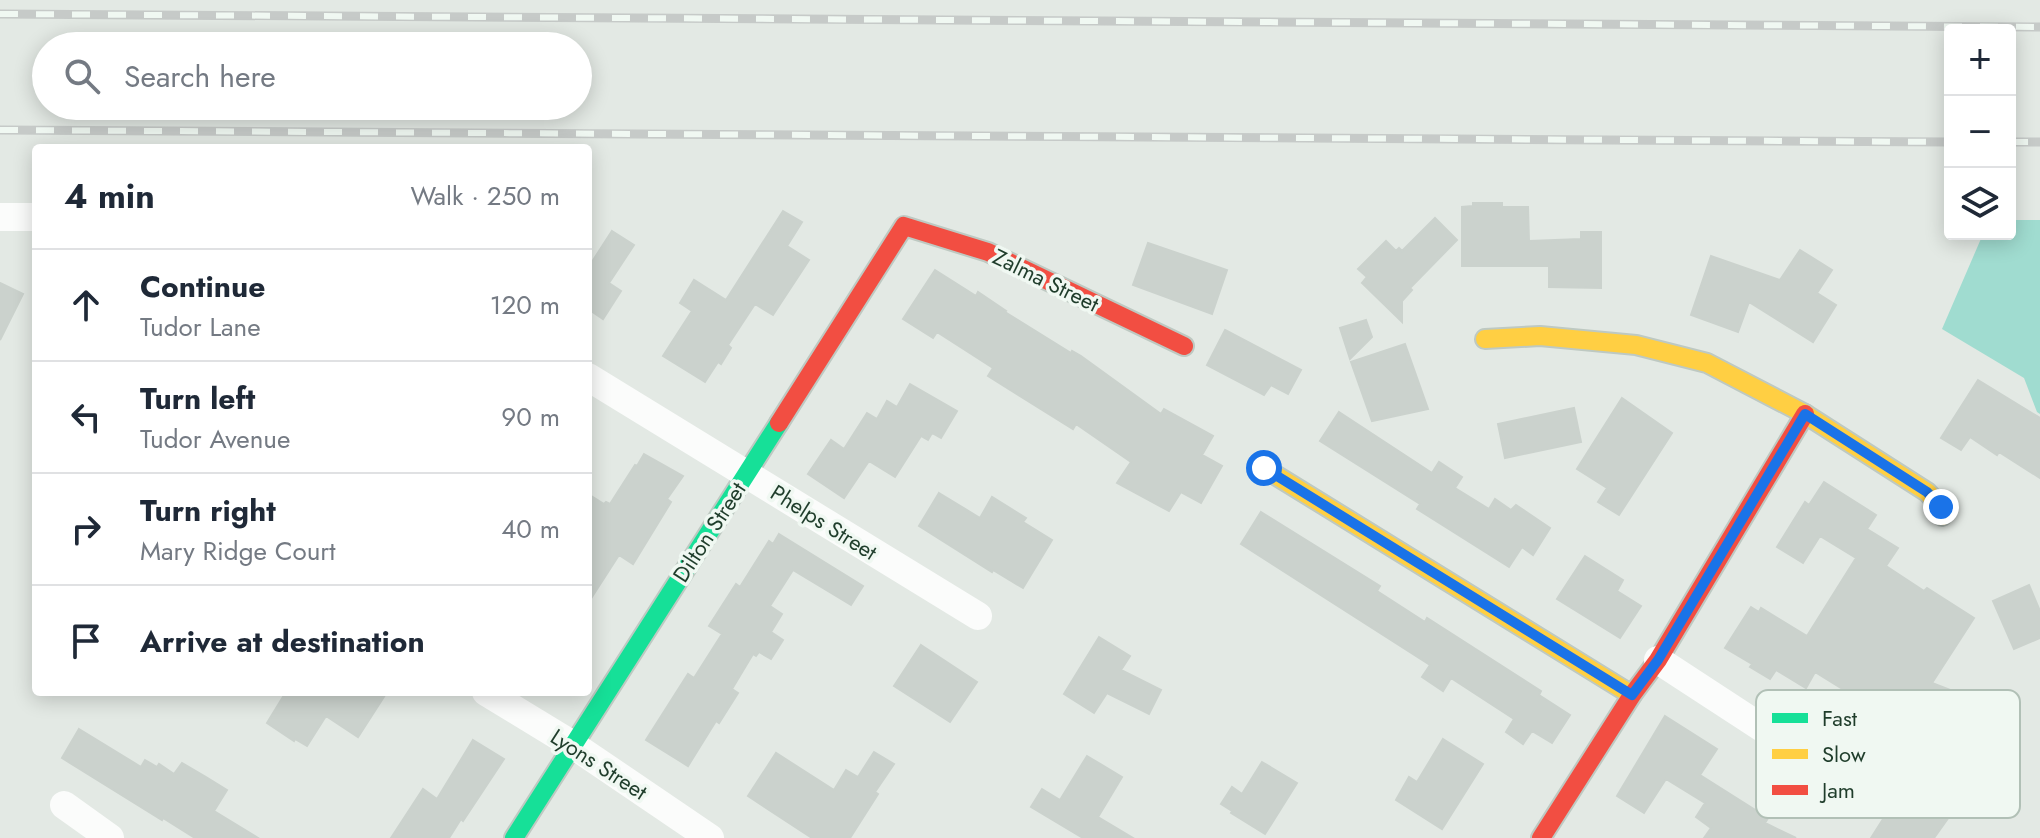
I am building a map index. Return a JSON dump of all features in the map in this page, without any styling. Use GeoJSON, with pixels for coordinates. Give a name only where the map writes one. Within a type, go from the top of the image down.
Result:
{"type":"FeatureCollection","features":[{"type":"Feature","properties":{"kind":"street"},"geometry":{"type":"LineString","coordinates":[[0,217],[32,217]]}},
{"type":"Feature","properties":{"kind":"street","name":"Zalma Street"},"geometry":{"type":"LineString","coordinates":[[904,226],[988,252],[1184,346]]}},
{"type":"Feature","properties":{"kind":"street","name":"Dilton Street"},"geometry":{"type":"LineString","coordinates":[[514,838],[904,226]]}},
{"type":"Feature","properties":{"kind":"street"},"geometry":{"type":"LineString","coordinates":[[1485,339],[1540,336],[1636,345],[1707,363],[1805,414],[1927,492],[1941,507],[1942,516]]}},
{"type":"Feature","properties":{"kind":"street","name":"Phelps Street"},"geometry":{"type":"LineString","coordinates":[[592,379],[978,616]]}},
{"type":"Feature","properties":{"kind":"street"},"geometry":{"type":"LineString","coordinates":[[1541,838],[1632,695],[1658,660],[1805,414]]}},
{"type":"Feature","properties":{"kind":"street"},"geometry":{"type":"LineString","coordinates":[[1264,468],[1632,695]]}},
{"type":"Feature","properties":{"kind":"street"},"geometry":{"type":"LineString","coordinates":[[1658,660],[1756,724]]}},
{"type":"Feature","properties":{"kind":"street","name":"Lyons Street"},"geometry":{"type":"LineString","coordinates":[[493,696],[573,745],[710,838]]}},
{"type":"Feature","properties":{"kind":"street"},"geometry":{"type":"LineString","coordinates":[[64,805],[110,838]]}},
{"type":"Feature","properties":{"kind":"water"},"geometry":{"type":"Polygon","coordinates":[[[2016,220],[2040,220],[2040,414],[2024,378],[1942,329],[1980,240],[2016,240],[2016,220]]]}},
{"type":"Feature","properties":{"kind":"building"},"geometry":{"type":"Polygon","coordinates":[[[1473,203],[1528,207],[1529,241],[1581,239],[1581,232],[1601,232],[1601,288],[1549,287],[1549,266],[1462,266],[1462,207],[1473,206],[1473,203]]]}},
{"type":"Feature","properties":{"kind":"building"},"geometry":{"type":"Polygon","coordinates":[[[783,211],[802,222],[787,246],[809,260],[773,315],[755,304],[728,345],[731,348],[721,364],[718,362],[705,382],[663,356],[692,311],[680,303],[694,280],[726,300],[783,211]]]}},
{"type":"Feature","properties":{"kind":"building"},"geometry":{"type":"Polygon","coordinates":[[[1435,218],[1457,240],[1410,288],[1412,290],[1402,301],[1402,322],[1362,283],[1367,277],[1358,269],[1386,241],[1396,251],[1399,248],[1402,251],[1435,218]]]}},
{"type":"Feature","properties":{"kind":"building"},"geometry":{"type":"Polygon","coordinates":[[[612,231],[634,245],[609,283],[621,291],[603,319],[592,312],[592,262],[612,231]]]}},
{"type":"Feature","properties":{"kind":"building"},"geometry":{"type":"Polygon","coordinates":[[[1148,243],[1227,270],[1212,314],[1133,285],[1148,243]]]}},
{"type":"Feature","properties":{"kind":"building"},"geometry":{"type":"Polygon","coordinates":[[[1800,250],[1832,270],[1817,293],[1836,305],[1813,342],[1749,302],[1738,332],[1691,315],[1711,256],[1780,280],[1800,250]]]}},
{"type":"Feature","properties":{"kind":"building"},"geometry":{"type":"Polygon","coordinates":[[[935,270],[976,296],[978,292],[1005,312],[1071,353],[1081,356],[1161,414],[1164,409],[1213,436],[1202,455],[1222,466],[1201,503],[1181,492],[1169,511],[1117,483],[1131,462],[1076,424],[1073,429],[988,376],[993,368],[937,332],[933,338],[903,319],[935,270]]]}},
{"type":"Feature","properties":{"kind":"building"},"geometry":{"type":"Polygon","coordinates":[[[0,283],[23,294],[0,340],[0,283]]]}},
{"type":"Feature","properties":{"kind":"building"},"geometry":{"type":"Polygon","coordinates":[[[1366,320],[1372,337],[1350,359],[1340,328],[1366,320]]]}},
{"type":"Feature","properties":{"kind":"building"},"geometry":{"type":"Polygon","coordinates":[[[1225,330],[1301,370],[1288,394],[1271,385],[1264,395],[1207,365],[1225,330]]]}},
{"type":"Feature","properties":{"kind":"building"},"geometry":{"type":"Polygon","coordinates":[[[1405,344],[1428,409],[1372,421],[1351,362],[1405,344]]]}},
{"type":"Feature","properties":{"kind":"building"},"geometry":{"type":"Polygon","coordinates":[[[1978,380],[2040,418],[2040,478],[1970,437],[1961,450],[1941,438],[1978,380]]]}},
{"type":"Feature","properties":{"kind":"building"},"geometry":{"type":"Polygon","coordinates":[[[910,384],[957,411],[941,438],[932,433],[928,440],[921,436],[895,477],[869,461],[844,498],[808,474],[831,440],[844,449],[867,413],[877,419],[887,401],[897,407],[910,384]]]}},
{"type":"Feature","properties":{"kind":"building"},"geometry":{"type":"Polygon","coordinates":[[[1622,398],[1672,433],[1619,515],[1598,502],[1607,488],[1577,469],[1622,398]]]}},
{"type":"Feature","properties":{"kind":"building"},"geometry":{"type":"Polygon","coordinates":[[[1574,408],[1581,442],[1505,458],[1498,424],[1574,408]]]}},
{"type":"Feature","properties":{"kind":"building"},"geometry":{"type":"Polygon","coordinates":[[[1339,412],[1432,473],[1439,462],[1462,477],[1455,488],[1489,509],[1495,499],[1511,510],[1516,505],[1550,528],[1533,555],[1522,547],[1509,567],[1417,509],[1420,504],[1320,441],[1339,412]]]}},
{"type":"Feature","properties":{"kind":"building"},"geometry":{"type":"Polygon","coordinates":[[[644,454],[683,476],[667,499],[671,502],[633,564],[619,555],[592,597],[592,496],[610,504],[644,454]]]}},
{"type":"Feature","properties":{"kind":"building"},"geometry":{"type":"Polygon","coordinates":[[[1824,482],[1876,515],[1867,529],[1898,548],[1886,566],[1974,618],[1932,683],[1950,690],[1844,690],[1815,672],[1806,688],[1776,670],[1770,679],[1725,648],[1751,607],[1759,612],[1761,608],[1807,636],[1856,558],[1820,536],[1803,563],[1777,547],[1805,502],[1809,505],[1824,482]]]}},
{"type":"Feature","properties":{"kind":"building"},"geometry":{"type":"Polygon","coordinates":[[[939,493],[980,518],[992,497],[1026,518],[1023,522],[1052,540],[1023,588],[919,526],[939,493]]]}},
{"type":"Feature","properties":{"kind":"building"},"geometry":{"type":"Polygon","coordinates":[[[1261,512],[1380,586],[1377,591],[1425,622],[1427,618],[1541,691],[1539,695],[1570,715],[1552,743],[1532,731],[1523,744],[1506,732],[1514,719],[1451,678],[1443,691],[1422,677],[1430,665],[1241,544],[1261,512]]]}},
{"type":"Feature","properties":{"kind":"building"},"geometry":{"type":"Polygon","coordinates":[[[779,534],[863,586],[851,605],[793,570],[770,606],[782,614],[771,632],[783,640],[771,659],[759,652],[756,656],[753,654],[732,689],[738,693],[688,766],[646,740],[688,674],[694,678],[722,634],[709,626],[736,584],[740,587],[769,541],[773,544],[779,534]]]}},
{"type":"Feature","properties":{"kind":"building"},"geometry":{"type":"Polygon","coordinates":[[[1585,556],[1623,580],[1617,591],[1641,606],[1620,638],[1557,599],[1585,556]]]}},
{"type":"Feature","properties":{"kind":"building"},"geometry":{"type":"Polygon","coordinates":[[[2029,585],[2040,611],[2040,638],[2014,649],[1993,601],[2029,585]]]}},
{"type":"Feature","properties":{"kind":"building"},"geometry":{"type":"Polygon","coordinates":[[[1099,637],[1130,656],[1121,670],[1161,690],[1149,714],[1107,693],[1094,713],[1064,694],[1099,637]]]}},
{"type":"Feature","properties":{"kind":"building"},"geometry":{"type":"Polygon","coordinates":[[[921,645],[977,682],[950,722],[894,686],[921,645]]]}},
{"type":"Feature","properties":{"kind":"building"},"geometry":{"type":"Polygon","coordinates":[[[284,696],[384,696],[358,737],[326,716],[307,746],[267,723],[284,696]]]}},
{"type":"Feature","properties":{"kind":"building"},"geometry":{"type":"Polygon","coordinates":[[[1665,716],[1717,749],[1700,775],[1756,810],[1756,818],[1768,818],[1765,823],[1796,838],[1704,838],[1711,828],[1696,817],[1705,803],[1666,779],[1644,813],[1617,796],[1665,716]]]}},
{"type":"Feature","properties":{"kind":"building"},"geometry":{"type":"Polygon","coordinates":[[[79,729],[141,767],[145,760],[157,767],[159,764],[174,774],[182,763],[206,777],[227,790],[214,811],[258,838],[195,838],[162,820],[62,758],[79,729]]]}},
{"type":"Feature","properties":{"kind":"building"},"geometry":{"type":"Polygon","coordinates":[[[1443,739],[1483,764],[1442,829],[1396,800],[1409,777],[1417,782],[1443,739]]]}},
{"type":"Feature","properties":{"kind":"building"},"geometry":{"type":"Polygon","coordinates":[[[473,740],[504,759],[449,838],[391,838],[423,789],[437,799],[473,740]]]}},
{"type":"Feature","properties":{"kind":"building"},"geometry":{"type":"Polygon","coordinates":[[[874,752],[894,764],[850,838],[812,838],[748,796],[776,753],[834,790],[846,770],[858,777],[874,752]]]}},
{"type":"Feature","properties":{"kind":"building"},"geometry":{"type":"Polygon","coordinates":[[[1087,756],[1122,777],[1098,817],[1133,838],[1083,838],[1031,807],[1042,789],[1060,800],[1087,756]]]}},
{"type":"Feature","properties":{"kind":"building"},"geometry":{"type":"Polygon","coordinates":[[[1262,762],[1297,783],[1265,834],[1221,804],[1232,787],[1242,794],[1262,762]]]}},
{"type":"Feature","properties":{"kind":"building"},"geometry":{"type":"Polygon","coordinates":[[[1884,818],[1948,818],[1934,838],[1871,838],[1884,818]]]}},
{"type":"Feature","properties":{"kind":"railway"},"geometry":{"type":"LineString","coordinates":[[0,14],[2040,27]]}},
{"type":"Feature","properties":{"kind":"railway"},"geometry":{"type":"LineString","coordinates":[[0,130],[1944,142]]}},
{"type":"Feature","properties":{"kind":"railway"},"geometry":{"type":"LineString","coordinates":[[2016,142],[2040,142]]}},
{"type":"Feature","properties":{"kind":"traffic: fast"},"geometry":{"type":"LineString","coordinates":[[514,838],[779,423]]}},
{"type":"Feature","properties":{"kind":"traffic: slow"},"geometry":{"type":"LineString","coordinates":[[1485,339],[1540,336],[1636,345],[1707,363],[1805,414],[1927,492],[1941,507],[1942,516]]}},
{"type":"Feature","properties":{"kind":"traffic: slow"},"geometry":{"type":"LineString","coordinates":[[1264,468],[1632,695]]}},
{"type":"Feature","properties":{"kind":"traffic: jam"},"geometry":{"type":"LineString","coordinates":[[779,423],[904,226],[988,252],[1184,346]]}},
{"type":"Feature","properties":{"kind":"traffic: jam"},"geometry":{"type":"LineString","coordinates":[[1541,838],[1632,695],[1658,660],[1805,414]]}},
{"type":"Feature","properties":{"kind":"route"},"geometry":{"type":"LineString","coordinates":[[1264,468],[1632,695],[1658,660],[1805,414],[1927,492],[1941,507]]}}]}
